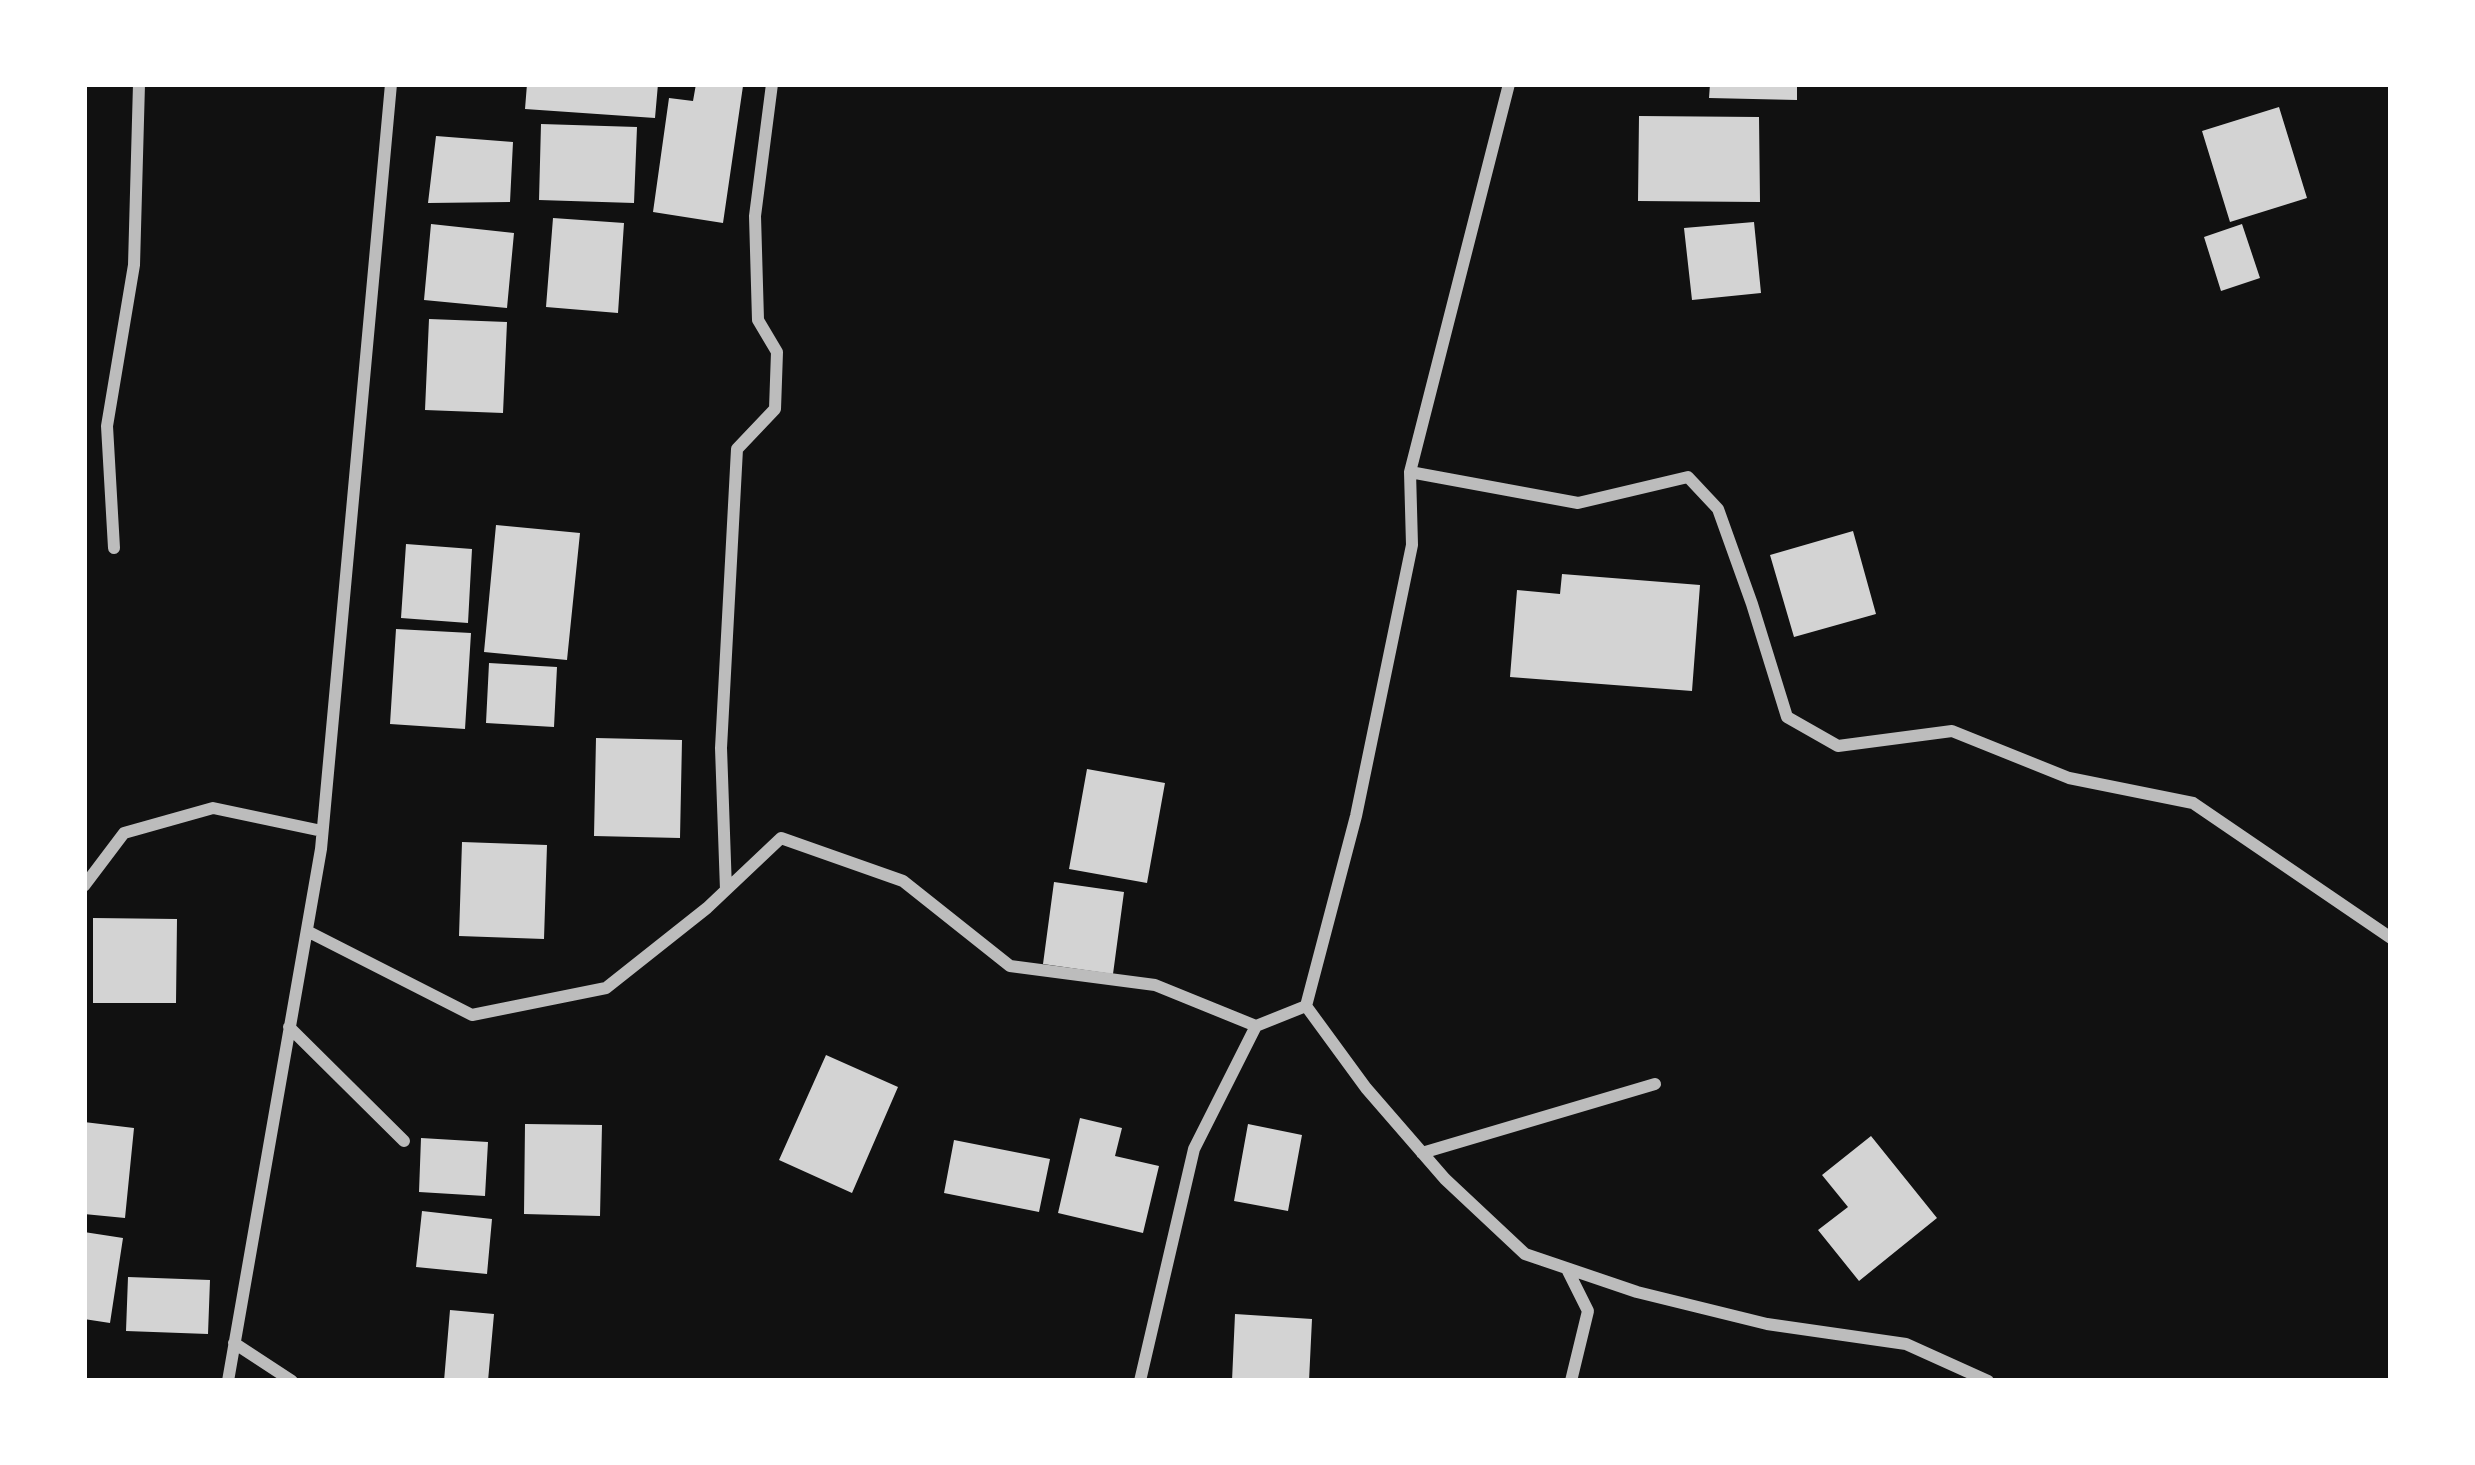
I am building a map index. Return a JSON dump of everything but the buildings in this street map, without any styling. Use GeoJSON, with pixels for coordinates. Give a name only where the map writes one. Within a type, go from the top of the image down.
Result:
{"type":"FeatureCollection","features":[{"type":"Feature","properties":{"kind":"street"},"geometry":{"type":"LineString","coordinates":[[114,548],[106,426],[134,265],[139,84]]}},
{"type":"Feature","properties":{"kind":"street"},"geometry":{"type":"LineString","coordinates":[[228,1381],[322,831],[391,84]]}},
{"type":"Feature","properties":{"kind":"street"},"geometry":{"type":"LineString","coordinates":[[726,890],[721,748],[737,449],[775,410],[777,352],[758,320],[755,216],[772,84]]}},
{"type":"Feature","properties":{"kind":"street"},"geometry":{"type":"LineString","coordinates":[[1306,1006],[1356,815],[1412,545],[1410,472],[1509,84]]}},
{"type":"Feature","properties":{"kind":"street"},"geometry":{"type":"LineString","coordinates":[[1410,472],[1578,503],[1688,477],[1718,509],[1787,717],[1838,746],[1952,731],[2069,778],[2193,803],[2391,938]]}},
{"type":"Feature","properties":{"kind":"street"},"geometry":{"type":"LineString","coordinates":[[84,886],[124,832],[213,808],[322,831]]}},
{"type":"Feature","properties":{"kind":"street"},"geometry":{"type":"LineString","coordinates":[[307,931],[472,1015],[606,988],[726,890],[781,838],[903,881],[1010,966],[1155,985],[1256,1026]]}},
{"type":"Feature","properties":{"kind":"street"},"geometry":{"type":"LineString","coordinates":[[1140,1381],[1194,1149],[1256,1026],[1306,1006]]}},
{"type":"Feature","properties":{"kind":"street"},"geometry":{"type":"LineString","coordinates":[[1306,1006],[1366,1088],[1445,1179],[1526,1255],[1637,1292],[1767,1324],[1906,1344],[1988,1381]]}},
{"type":"Feature","properties":{"kind":"street"},"geometry":{"type":"LineString","coordinates":[[289,1027],[404,1141]]}},
{"type":"Feature","properties":{"kind":"street"},"geometry":{"type":"LineString","coordinates":[[1423,1153],[1655,1084]]}},
{"type":"Feature","properties":{"kind":"street"},"geometry":{"type":"LineString","coordinates":[[1567,1268],[1588,1311],[1571,1381]]}},
{"type":"Feature","properties":{"kind":"street"},"geometry":{"type":"LineString","coordinates":[[234,1343],[292,1381]]}}]}
